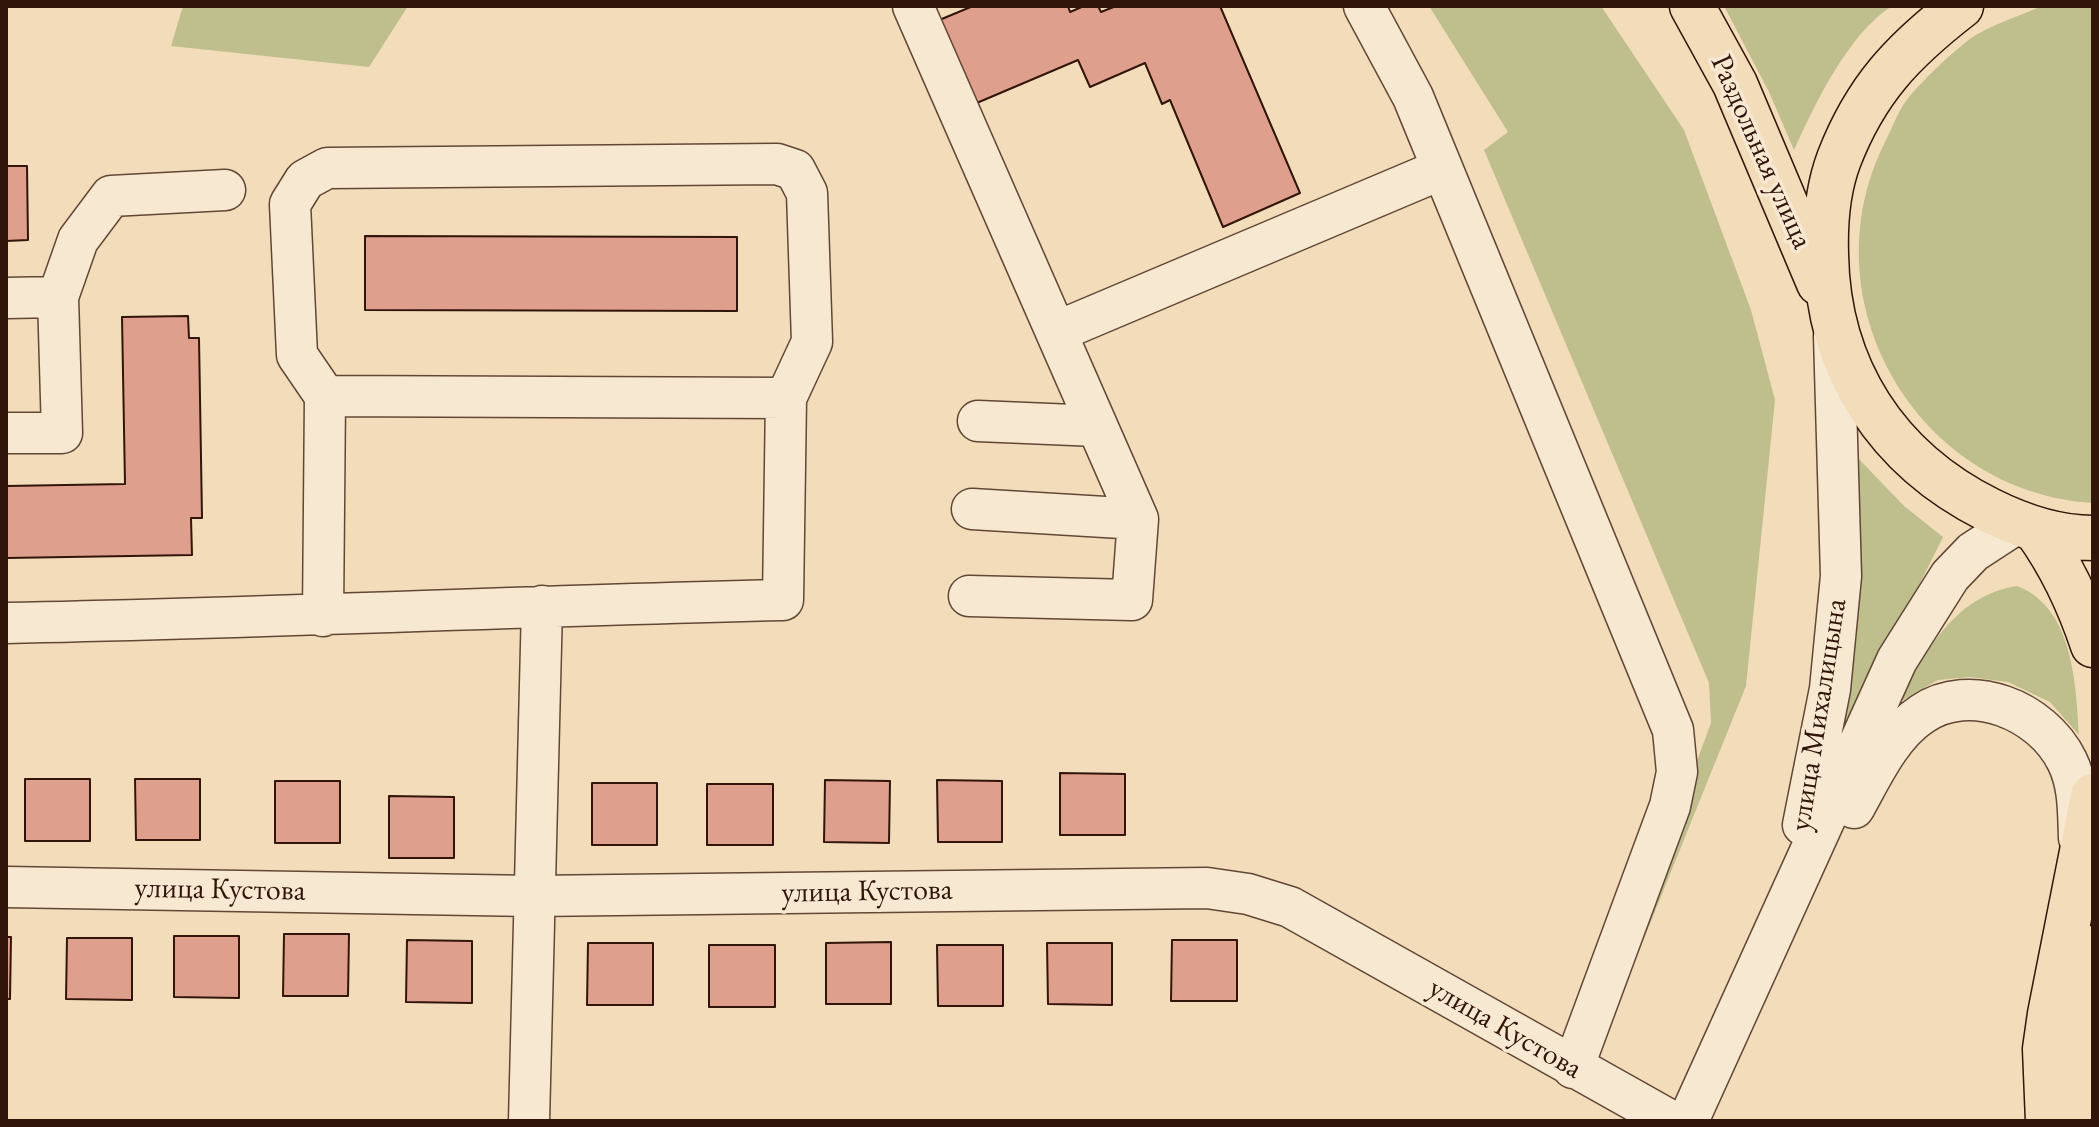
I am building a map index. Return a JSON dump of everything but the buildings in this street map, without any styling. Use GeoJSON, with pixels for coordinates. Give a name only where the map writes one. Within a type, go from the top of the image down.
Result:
{"type":"FeatureCollection","features":[{"type":"Feature","properties":{"kind":"main road","name":"Раздольная улица"},"geometry":{"type":"LineString","coordinates":[[1692,6],[1735,84],[1830,313],[1858,389],[1883,426],[1915,462],[1953,492],[2026,527]]}},
{"type":"Feature","properties":{"kind":"main road"},"geometry":{"type":"LineString","coordinates":[[1830,313],[1825,229],[1838,162],[1867,100],[1910,46],[1961,6]]}},
{"type":"Feature","properties":{"kind":"main road"},"geometry":{"type":"LineString","coordinates":[[2026,527],[2093,538]]}},
{"type":"Feature","properties":{"kind":"main road"},"geometry":{"type":"LineString","coordinates":[[2026,527],[2059,562],[2093,645]]}},
{"type":"Feature","properties":{"kind":"main road"},"geometry":{"type":"LineString","coordinates":[[2048,1121],[2045,1049],[2079,850],[2093,796]]}},
{"type":"Feature","properties":{"kind":"main road"},"geometry":{"type":"LineString","coordinates":[[2081,1121],[2081,1030],[2093,948]]}},
{"type":"Feature","properties":{"kind":"street"},"geometry":{"type":"LineString","coordinates":[[913,6],[1138,519],[1132,600],[969,596]]}},
{"type":"Feature","properties":{"kind":"street"},"geometry":{"type":"LineString","coordinates":[[1364,6],[1413,97],[1673,730],[1677,772],[1670,806],[1573,1068]]}},
{"type":"Feature","properties":{"kind":"street"},"geometry":{"type":"LineString","coordinates":[[6,623],[323,616],[783,600],[786,398],[812,342],[807,193],[795,170],[777,164],[327,168],[305,180],[290,204],[297,355],[325,396],[323,616]]}},
{"type":"Feature","properties":{"kind":"street"},"geometry":{"type":"LineString","coordinates":[[1056,332],[1442,169]]}},
{"type":"Feature","properties":{"kind":"street"},"geometry":{"type":"LineString","coordinates":[[6,433],[62,433],[58,297],[78,240],[111,196],[225,190]]}},
{"type":"Feature","properties":{"kind":"street"},"geometry":{"type":"LineString","coordinates":[[6,298],[58,297]]}},
{"type":"Feature","properties":{"kind":"street","name":"улица Михалицына"},"geometry":{"type":"LineString","coordinates":[[1785,911],[1821,746],[1837,619],[1841,562],[1830,313]]}},
{"type":"Feature","properties":{"kind":"street"},"geometry":{"type":"LineString","coordinates":[[325,396],[786,398]]}},
{"type":"Feature","properties":{"kind":"street"},"geometry":{"type":"LineString","coordinates":[[978,421],[1097,426]]}},
{"type":"Feature","properties":{"kind":"street"},"geometry":{"type":"LineString","coordinates":[[972,509],[1138,519]]}},
{"type":"Feature","properties":{"kind":"street","name":"улица Михалицына"},"geometry":{"type":"LineString","coordinates":[[1688,1121],[1785,911],[1872,711],[1929,604],[1973,552],[2026,527]]}},
{"type":"Feature","properties":{"kind":"street"},"geometry":{"type":"LineString","coordinates":[[529,1121],[532,896],[542,606]]}},
{"type":"Feature","properties":{"kind":"street","name":"улица Михалицына"},"geometry":{"type":"LineString","coordinates":[[1785,911],[1842,829],[1908,724],[1942,703],[1974,699],[1995,703],[2026,716],[2049,735],[2067,760],[2077,788],[2079,850]]}},
{"type":"Feature","properties":{"kind":"street","name":"улица Кустова"},"geometry":{"type":"LineString","coordinates":[[6,887],[532,896],[1207,888],[1248,894],[1290,907],[1671,1121]]}},
{"type":"Feature","properties":{"kind":"green space"},"geometry":{"type":"Polygon","coordinates":[[[183,6],[408,6],[369,67],[171,46],[183,6]]]}},
{"type":"Feature","properties":{"kind":"green space"},"geometry":{"type":"Polygon","coordinates":[[[1429,6],[1601,6],[1684,130],[1751,310],[1775,400],[1746,686],[1595,1060],[1588,1057],[1711,723],[1709,683],[1484,150],[1508,132],[1429,6]]]}},
{"type":"Feature","properties":{"kind":"green space"},"geometry":{"type":"Polygon","coordinates":[[[1724,6],[1892,6],[1861,34],[1834,71],[1794,150],[1769,92],[1724,6]]]}},
{"type":"Feature","properties":{"kind":"green space"},"geometry":{"type":"Polygon","coordinates":[[[2042,6],[2093,6],[2093,503],[2030,491],[1974,464],[1928,425],[1892,377],[1869,321],[1859,262],[1864,201],[1886,140],[1905,102],[1936,68],[1974,36],[2042,6]]]}},
{"type":"Feature","properties":{"kind":"green space"},"geometry":{"type":"Polygon","coordinates":[[[1855,455],[1904,506],[1943,537],[1844,736],[1857,590],[1855,455]]]}},
{"type":"Feature","properties":{"kind":"green space"},"geometry":{"type":"Polygon","coordinates":[[[2017,586],[2036,596],[2050,611],[2060,629],[2073,671],[2079,735],[2050,702],[2008,682],[1970,677],[1938,680],[1896,704],[1931,647],[1958,614],[1975,601],[2017,586]]]}}]}
